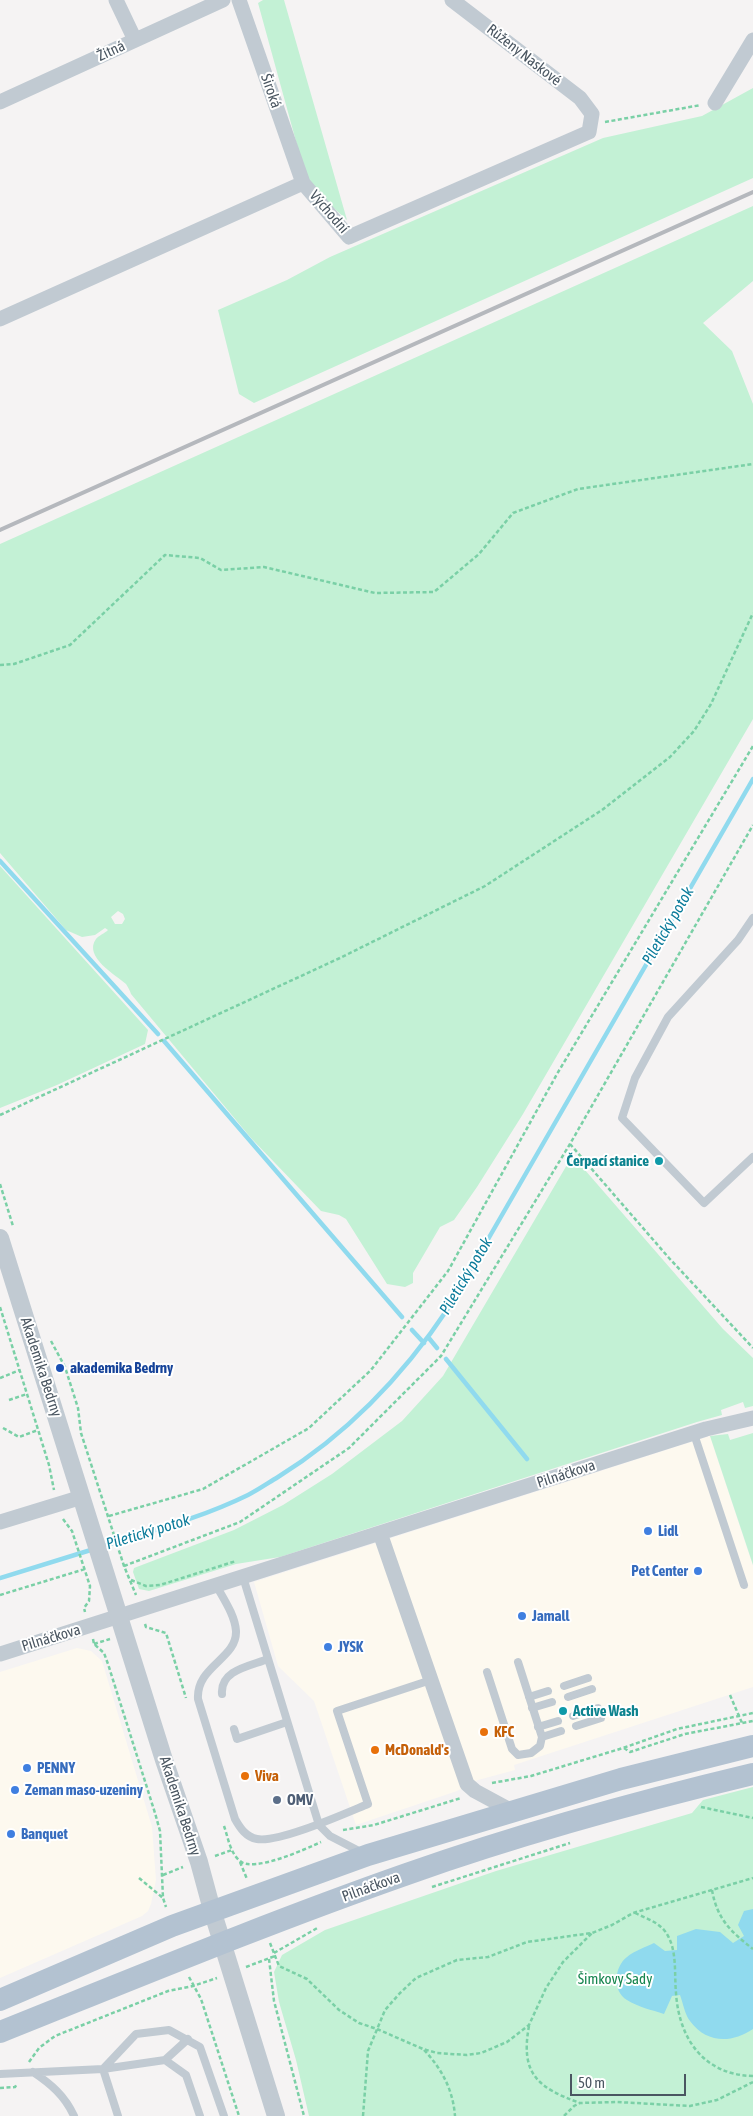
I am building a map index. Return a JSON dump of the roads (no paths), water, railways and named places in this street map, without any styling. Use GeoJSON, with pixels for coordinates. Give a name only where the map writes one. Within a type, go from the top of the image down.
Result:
{"type":"FeatureCollection","features":[{"type":"Feature","properties":{"kind":"main road","name":"Pilnáčkova"},"geometry":{"type":"LineString","coordinates":[[0,2000],[212,1910],[368,1855],[621,1779],[753,1746]]}},
{"type":"Feature","properties":{"kind":"main road","name":"Pilnáčkova"},"geometry":{"type":"LineString","coordinates":[[0,2032],[222,1943],[370,1887],[466,1854],[606,1812],[753,1774]]}},
{"type":"Feature","properties":{"kind":"street"},"geometry":{"type":"LineString","coordinates":[[116,0],[135,40]]}},
{"type":"Feature","properties":{"kind":"street","name":"Žitná"},"geometry":{"type":"LineString","coordinates":[[0,102],[223,0]]}},
{"type":"Feature","properties":{"kind":"street","name":"Široká"},"geometry":{"type":"LineString","coordinates":[[239,0],[304,183]]}},
{"type":"Feature","properties":{"kind":"street","name":"Růženy Naskové"},"geometry":{"type":"LineString","coordinates":[[452,0],[580,98],[591,120]]}},
{"type":"Feature","properties":{"kind":"street"},"geometry":{"type":"LineString","coordinates":[[715,103],[753,40]]}},
{"type":"Feature","properties":{"kind":"street","name":"Východní"},"geometry":{"type":"LineString","coordinates":[[0,319],[304,183],[349,237],[589,132],[591,120]]}},
{"type":"Feature","properties":{"kind":"street","name":"Akademika Bedrny"},"geometry":{"type":"LineString","coordinates":[[7,1236],[82,1497],[199,1862],[276,2116]]}},
{"type":"Feature","properties":{"kind":"street","name":"Pilnáčkova"},"geometry":{"type":"LineString","coordinates":[[0,1654],[694,1434],[753,1418]]}},
{"type":"Feature","properties":{"kind":"street"},"geometry":{"type":"LineString","coordinates":[[0,1522],[82,1497]]}},
{"type":"Feature","properties":{"kind":"street"},"geometry":{"type":"LineString","coordinates":[[380,1533],[467,1784],[475,1791],[512,1811]]}},
{"type":"Feature","properties":{"kind":"lane"},"geometry":{"type":"LineString","coordinates":[[753,918],[738,940],[668,1017],[635,1078],[622,1118],[704,1203],[753,1157]]}},
{"type":"Feature","properties":{"kind":"lane"},"geometry":{"type":"LineString","coordinates":[[694,1434],[744,1585]]}},
{"type":"Feature","properties":{"kind":"lane"},"geometry":{"type":"LineString","coordinates":[[243,1577],[319,1825]]}},
{"type":"Feature","properties":{"kind":"lane"},"geometry":{"type":"LineString","coordinates":[[216,1585],[230,1613],[236,1632],[230,1649],[203,1677],[199,1684],[198,1699],[235,1819],[247,1834],[257,1839],[267,1839],[319,1825],[368,1804],[337,1711],[433,1684]]}},
{"type":"Feature","properties":{"kind":"lane"},"geometry":{"type":"LineString","coordinates":[[222,1694],[223,1682],[226,1677],[268,1659]]}},
{"type":"Feature","properties":{"kind":"lane"},"geometry":{"type":"LineString","coordinates":[[487,1672],[513,1751],[518,1754],[531,1753],[540,1746],[542,1737],[518,1662]]}},
{"type":"Feature","properties":{"kind":"lane"},"geometry":{"type":"LineString","coordinates":[[564,1686],[588,1678]]}},
{"type":"Feature","properties":{"kind":"lane"},"geometry":{"type":"LineString","coordinates":[[568,1697],[592,1690]]}},
{"type":"Feature","properties":{"kind":"lane"},"geometry":{"type":"LineString","coordinates":[[529,1697],[548,1691]]}},
{"type":"Feature","properties":{"kind":"lane"},"geometry":{"type":"LineString","coordinates":[[532,1708],[552,1702]]}},
{"type":"Feature","properties":{"kind":"lane"},"geometry":{"type":"LineString","coordinates":[[573,1716],[598,1708]]}},
{"type":"Feature","properties":{"kind":"lane"},"geometry":{"type":"LineString","coordinates":[[576,1726],[601,1718]]}},
{"type":"Feature","properties":{"kind":"lane"},"geometry":{"type":"LineString","coordinates":[[538,1727],[558,1721]]}},
{"type":"Feature","properties":{"kind":"lane"},"geometry":{"type":"LineString","coordinates":[[234,1729],[237,1739],[287,1722]]}},
{"type":"Feature","properties":{"kind":"lane"},"geometry":{"type":"LineString","coordinates":[[542,1737],[561,1731]]}},
{"type":"Feature","properties":{"kind":"lane","name":"Pilnáčkova"},"geometry":{"type":"LineString","coordinates":[[319,1825],[330,1836],[368,1855]]}},
{"type":"Feature","properties":{"kind":"lane"},"geometry":{"type":"LineString","coordinates":[[103,2069],[136,2034],[169,2030],[200,2046],[224,2116]]}},
{"type":"Feature","properties":{"kind":"lane"},"geometry":{"type":"LineString","coordinates":[[0,2074],[103,2069],[165,2060],[188,2039]]}},
{"type":"Feature","properties":{"kind":"lane"},"geometry":{"type":"LineString","coordinates":[[165,2060],[186,2075],[200,2116]]}},
{"type":"Feature","properties":{"kind":"lane"},"geometry":{"type":"LineString","coordinates":[[103,2069],[118,2116]]}},
{"type":"Feature","properties":{"kind":"lane"},"geometry":{"type":"LineString","coordinates":[[29,2072],[56,2088],[74,2116]]}},
{"type":"Feature","properties":{"kind":"water"},"geometry":{"type":"Polygon","coordinates":[[[753,1909],[753,2029],[745,2034],[728,2039],[711,2037],[696,2028],[690,2021],[680,1995],[672,1996],[664,2014],[640,2006],[622,1996],[617,1985],[617,1973],[623,1961],[633,1953],[654,1943],[665,1951],[677,1950],[677,1936],[696,1929],[720,1932],[733,1943],[744,1936],[738,1925],[744,1911],[753,1909]]]}},
{"type":"Feature","properties":{"kind":"waterway","name":"Piletický potok"},"geometry":{"type":"LineString","coordinates":[[101,1547],[194,1517],[256,1491],[328,1442],[393,1380],[449,1307],[753,779]]}},
{"type":"Feature","properties":{"kind":"waterway"},"geometry":{"type":"LineString","coordinates":[[0,861],[158,1034]]}},
{"type":"Feature","properties":{"kind":"waterway"},"geometry":{"type":"LineString","coordinates":[[164,1041],[402,1317]]}},
{"type":"Feature","properties":{"kind":"waterway"},"geometry":{"type":"LineString","coordinates":[[412,1330],[424,1343]]}},
{"type":"Feature","properties":{"kind":"waterway"},"geometry":{"type":"LineString","coordinates":[[428,1337],[437,1348]]}},
{"type":"Feature","properties":{"kind":"waterway"},"geometry":{"type":"LineString","coordinates":[[446,1359],[527,1459]]}},
{"type":"Feature","properties":{"kind":"waterway","name":"Piletický potok"},"geometry":{"type":"LineString","coordinates":[[0,1578],[94,1549]]}},
{"type":"Feature","properties":{"kind":"railway"},"geometry":{"type":"LineString","coordinates":[[0,530],[753,192]]}},
{"type":"Feature","properties":{"kind":"place","name":"Čerpací stanice"},"geometry":{"type":"Point","coordinates":[659,1161]}},
{"type":"Feature","properties":{"kind":"place","name":"akademika Bedrny"},"geometry":{"type":"Point","coordinates":[60,1368]}},
{"type":"Feature","properties":{"kind":"place","name":"Lidl"},"geometry":{"type":"Point","coordinates":[648,1531]}},
{"type":"Feature","properties":{"kind":"place","name":"Pet Center"},"geometry":{"type":"Point","coordinates":[698,1571]}},
{"type":"Feature","properties":{"kind":"place","name":"Jamall"},"geometry":{"type":"Point","coordinates":[522,1616]}},
{"type":"Feature","properties":{"kind":"place","name":"JYSK"},"geometry":{"type":"Point","coordinates":[328,1647]}},
{"type":"Feature","properties":{"kind":"place","name":"Active Wash"},"geometry":{"type":"Point","coordinates":[563,1711]}},
{"type":"Feature","properties":{"kind":"place","name":"KFC"},"geometry":{"type":"Point","coordinates":[484,1732]}},
{"type":"Feature","properties":{"kind":"place","name":"McDonald's"},"geometry":{"type":"Point","coordinates":[375,1750]}},
{"type":"Feature","properties":{"kind":"place","name":"PENNY"},"geometry":{"type":"Point","coordinates":[27,1768]}},
{"type":"Feature","properties":{"kind":"place","name":"Viva"},"geometry":{"type":"Point","coordinates":[245,1776]}},
{"type":"Feature","properties":{"kind":"place","name":"Zeman maso-uzeniny"},"geometry":{"type":"Point","coordinates":[15,1790]}},
{"type":"Feature","properties":{"kind":"place","name":"OMV"},"geometry":{"type":"Point","coordinates":[277,1800]}},
{"type":"Feature","properties":{"kind":"place","name":"Banquet"},"geometry":{"type":"Point","coordinates":[11,1834]}},
{"type":"Feature","properties":{"kind":"park label","name":"Šimkovy Sady"},"geometry":{"type":"Point","coordinates":[615,1979]}}]}
